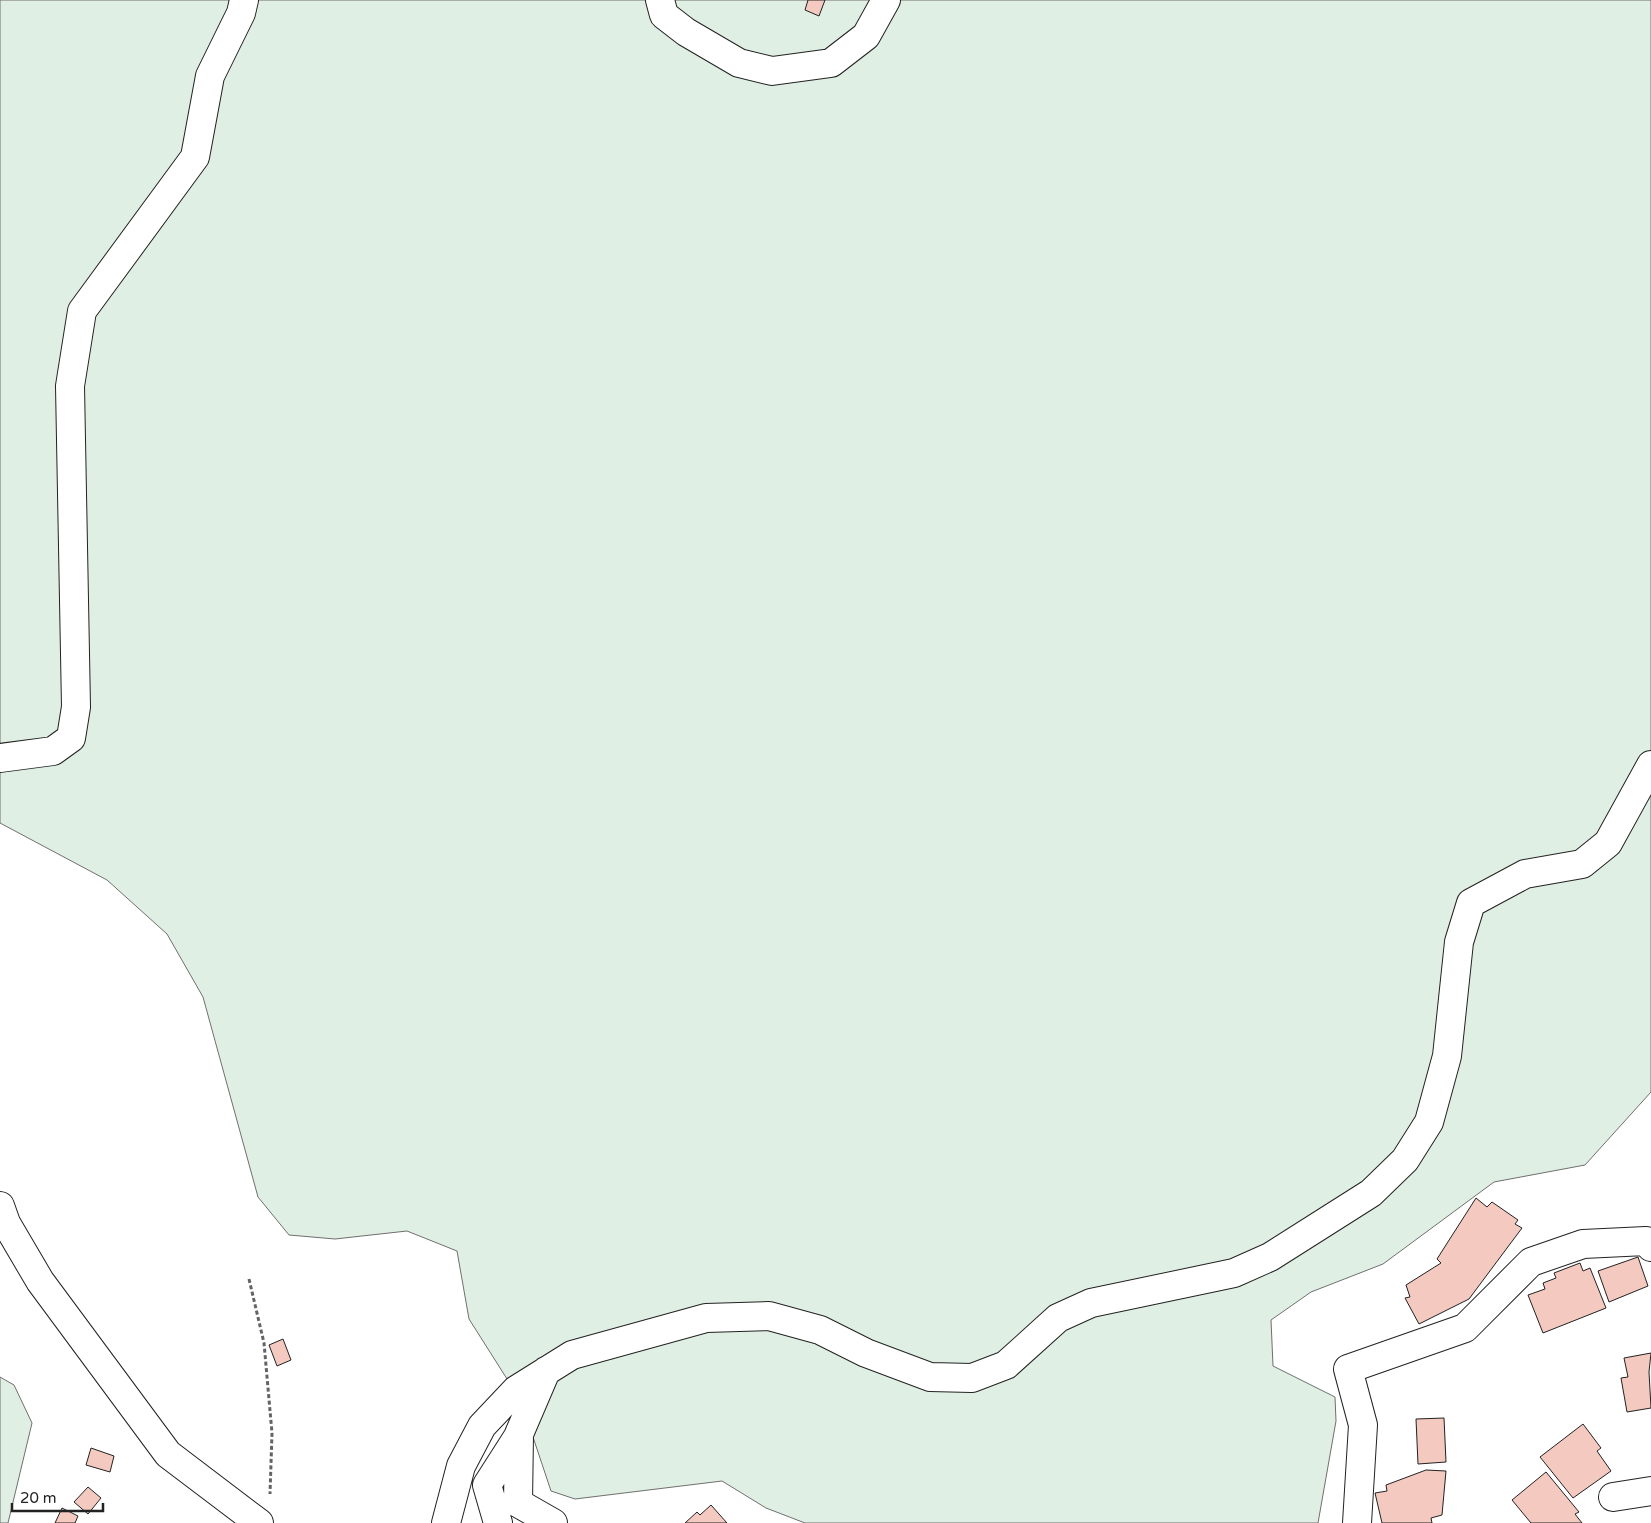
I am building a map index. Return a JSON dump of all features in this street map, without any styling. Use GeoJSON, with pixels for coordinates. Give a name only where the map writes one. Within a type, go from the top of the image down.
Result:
{"type":"FeatureCollection","features":[{"type":"Feature","properties":{"kind":"street"},"geometry":{"type":"LineString","coordinates":[[0,758],[53,751],[71,738],[76,707],[70,386],[82,311],[195,157],[210,76],[241,13],[244,0]]}},
{"type":"Feature","properties":{"kind":"street"},"geometry":{"type":"LineString","coordinates":[[660,0],[664,15],[686,32],[739,63],[772,71],[832,63],[866,36],[886,0]]}},
{"type":"Feature","properties":{"kind":"street"},"geometry":{"type":"LineString","coordinates":[[446,1523],[461,1466],[482,1426],[516,1390],[572,1355],[706,1318],[769,1316],[820,1330],[866,1353],[930,1377],[972,1378],[1006,1365],[1058,1318],[1091,1303],[1234,1273],[1270,1257],[1371,1193],[1405,1160],[1429,1122],[1447,1056],[1458,942],[1471,903],[1525,874],[1582,864],[1608,843],[1651,764]]}},
{"type":"Feature","properties":{"kind":"street"},"geometry":{"type":"LineString","coordinates":[[0,1206],[6,1223],[40,1281],[168,1454],[259,1523]]}},
{"type":"Feature","properties":{"kind":"street"},"geometry":{"type":"LineString","coordinates":[[1357,1523],[1363,1425],[1348,1369],[1465,1328],[1531,1262],[1583,1244],[1646,1241],[1651,1247]]}},
{"type":"Feature","properties":{"kind":"street"},"geometry":{"type":"LineString","coordinates":[[498,1523],[487,1485],[519,1434],[546,1371]]}},
{"type":"Feature","properties":{"kind":"street"},"geometry":{"type":"LineString","coordinates":[[519,1434],[518,1502],[553,1523]]}},
{"type":"Feature","properties":{"kind":"street"},"geometry":{"type":"LineString","coordinates":[[1613,1497],[1651,1491]]}},
{"type":"Feature","properties":{"kind":"path"},"geometry":{"type":"LineString","coordinates":[[249,1279],[264,1343],[272,1433],[270,1496]]}},
{"type":"Feature","properties":{"kind":"green space"},"geometry":{"type":"Polygon","coordinates":[[[0,0],[1651,0],[1651,1092],[1585,1165],[1494,1182],[1383,1264],[1311,1292],[1271,1320],[1273,1366],[1335,1397],[1336,1421],[1318,1523],[805,1523],[766,1508],[722,1481],[575,1499],[551,1491],[521,1401],[469,1319],[457,1251],[407,1231],[335,1239],[289,1235],[258,1197],[203,997],[167,934],[107,880],[0,823],[0,0]]]}},
{"type":"Feature","properties":{"kind":"green space"},"geometry":{"type":"Polygon","coordinates":[[[0,1377],[14,1385],[32,1423],[8,1523],[0,1523],[0,1377]]]}},
{"type":"Feature","properties":{"kind":"building"},"geometry":{"type":"Polygon","coordinates":[[[808,0],[825,0],[819,16],[805,10],[808,0]]]}},
{"type":"Feature","properties":{"kind":"building"},"geometry":{"type":"Polygon","coordinates":[[[1476,1198],[1487,1207],[1492,1202],[1518,1220],[1515,1224],[1522,1228],[1469,1299],[1419,1324],[1405,1298],[1410,1297],[1406,1285],[1441,1263],[1437,1259],[1476,1198]]]}},
{"type":"Feature","properties":{"kind":"building"},"geometry":{"type":"Polygon","coordinates":[[[1638,1257],[1648,1286],[1609,1302],[1598,1271],[1638,1257]]]}},
{"type":"Feature","properties":{"kind":"building"},"geometry":{"type":"Polygon","coordinates":[[[1580,1263],[1583,1271],[1590,1268],[1606,1308],[1543,1333],[1528,1295],[1545,1289],[1543,1283],[1556,1278],[1554,1273],[1580,1263]]]}},
{"type":"Feature","properties":{"kind":"building"},"geometry":{"type":"Polygon","coordinates":[[[283,1339],[291,1360],[277,1366],[269,1345],[283,1339]]]}},
{"type":"Feature","properties":{"kind":"building"},"geometry":{"type":"Polygon","coordinates":[[[1651,1353],[1649,1372],[1651,1408],[1627,1412],[1621,1378],[1628,1377],[1624,1358],[1651,1353]]]}},
{"type":"Feature","properties":{"kind":"building"},"geometry":{"type":"Polygon","coordinates":[[[1444,1418],[1446,1462],[1418,1464],[1416,1419],[1444,1418]]]}},
{"type":"Feature","properties":{"kind":"building"},"geometry":{"type":"Polygon","coordinates":[[[1583,1424],[1601,1448],[1597,1451],[1611,1471],[1573,1498],[1540,1457],[1583,1424]]]}},
{"type":"Feature","properties":{"kind":"building"},"geometry":{"type":"Polygon","coordinates":[[[91,1448],[114,1456],[110,1472],[86,1465],[91,1448]]]}},
{"type":"Feature","properties":{"kind":"building"},"geometry":{"type":"Polygon","coordinates":[[[1426,1470],[1446,1471],[1442,1515],[1431,1518],[1432,1523],[1382,1523],[1375,1493],[1387,1491],[1386,1485],[1426,1470]]]}},
{"type":"Feature","properties":{"kind":"building"},"geometry":{"type":"Polygon","coordinates":[[[1546,1472],[1579,1512],[1575,1514],[1582,1523],[1531,1523],[1512,1500],[1546,1472]]]}},
{"type":"Feature","properties":{"kind":"building"},"geometry":{"type":"Polygon","coordinates":[[[88,1487],[101,1498],[88,1514],[74,1502],[88,1487]]]}},
{"type":"Feature","properties":{"kind":"building"},"geometry":{"type":"Polygon","coordinates":[[[711,1505],[727,1523],[685,1523],[697,1512],[700,1515],[711,1505]]]}},
{"type":"Feature","properties":{"kind":"building"},"geometry":{"type":"Polygon","coordinates":[[[62,1508],[78,1516],[75,1523],[55,1523],[62,1508]]]}}]}
